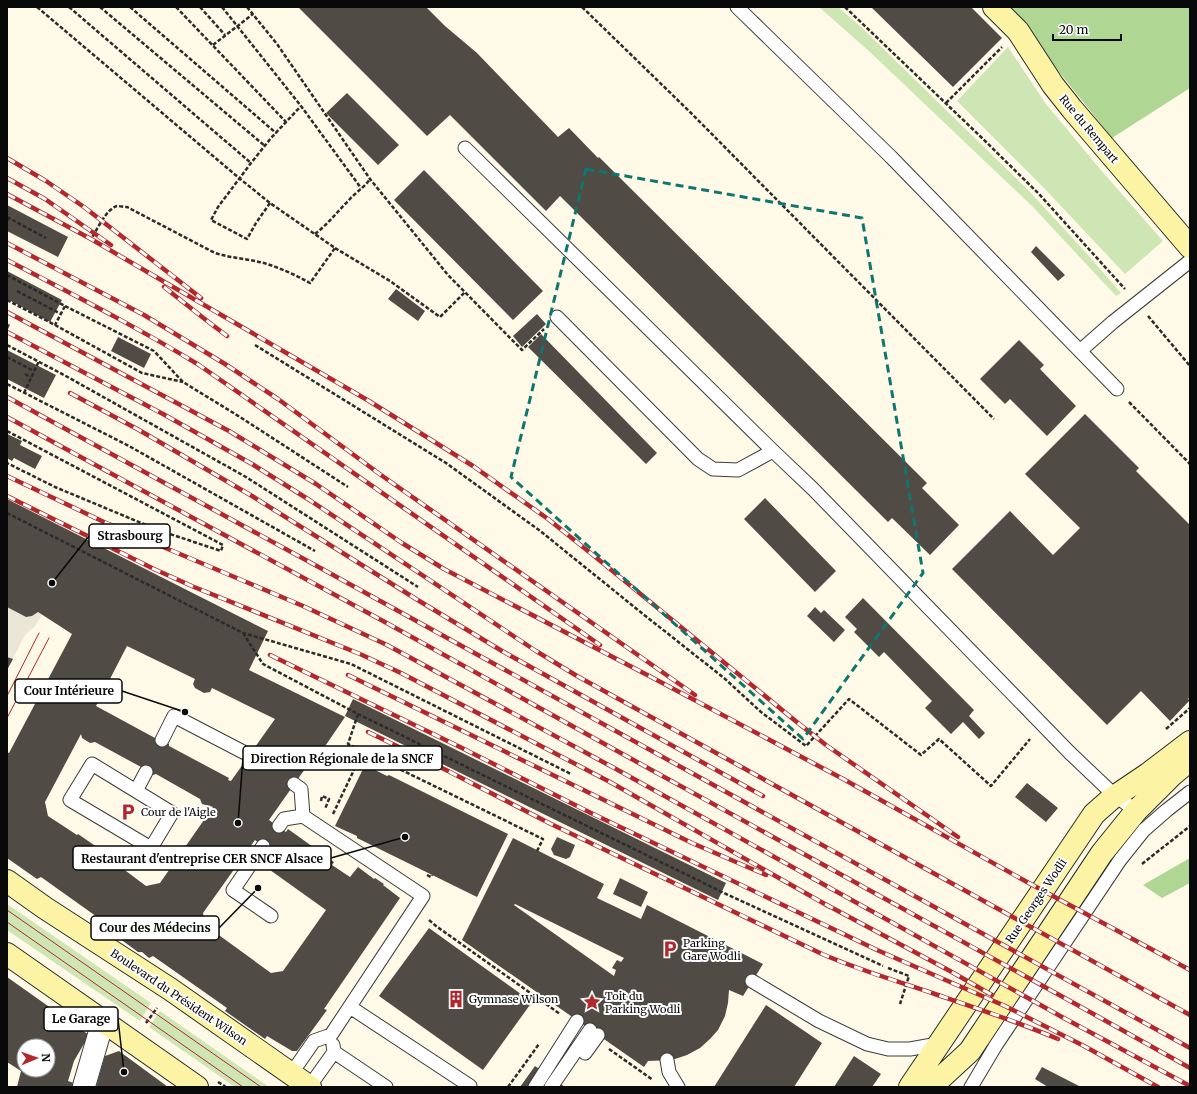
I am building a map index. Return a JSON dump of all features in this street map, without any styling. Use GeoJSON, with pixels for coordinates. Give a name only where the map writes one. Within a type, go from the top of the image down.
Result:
{"type":"FeatureCollection","features":[{"type":"Feature","properties":{"kind":"main road","name":"Rue du Rempart"},"geometry":{"type":"LineString","coordinates":[[994,7],[1018,32],[1072,110],[1190,247]]}},
{"type":"Feature","properties":{"kind":"main road","name":"Rue Georges Wodli"},"geometry":{"type":"LineString","coordinates":[[910,1087],[1094,814],[1190,742]]}},
{"type":"Feature","properties":{"kind":"main road"},"geometry":{"type":"LineString","coordinates":[[945,1087],[1102,853],[1136,811],[1172,775],[1190,760]]}},
{"type":"Feature","properties":{"kind":"main road","name":"Boulevard du Président Wilson"},"geometry":{"type":"LineString","coordinates":[[7,881],[45,908],[170,989],[309,1087]]}},
{"type":"Feature","properties":{"kind":"main road"},"geometry":{"type":"LineString","coordinates":[[7,954],[197,1087]]}},
{"type":"Feature","properties":{"kind":"main road"},"geometry":{"type":"LineString","coordinates":[[932,1087],[970,1051]]}},
{"type":"Feature","properties":{"kind":"street"},"geometry":{"type":"LineString","coordinates":[[84,1086],[103,1021]]}},
{"type":"Feature","properties":{"kind":"lane"},"geometry":{"type":"LineString","coordinates":[[737,7],[891,157],[1117,389]]}},
{"type":"Feature","properties":{"kind":"lane"},"geometry":{"type":"LineString","coordinates":[[465,148],[813,489],[1070,753],[1116,796],[1136,811]]}},
{"type":"Feature","properties":{"kind":"lane"},"geometry":{"type":"LineString","coordinates":[[1080,351],[1190,261]]}},
{"type":"Feature","properties":{"kind":"lane"},"geometry":{"type":"LineString","coordinates":[[557,317],[698,459],[713,469],[738,470],[773,451]]}},
{"type":"Feature","properties":{"kind":"lane"},"geometry":{"type":"LineString","coordinates":[[162,740],[174,716],[249,755]]}},
{"type":"Feature","properties":{"kind":"lane"},"geometry":{"type":"LineString","coordinates":[[92,764],[136,791],[172,813],[151,848],[70,800],[92,764]]}},
{"type":"Feature","properties":{"kind":"lane"},"geometry":{"type":"LineString","coordinates":[[136,791],[146,772]]}},
{"type":"Feature","properties":{"kind":"lane"},"geometry":{"type":"LineString","coordinates":[[294,784],[301,789],[303,816]]}},
{"type":"Feature","properties":{"kind":"lane"},"geometry":{"type":"LineString","coordinates":[[972,1087],[996,1045],[1120,860],[1144,830],[1190,792]]}},
{"type":"Feature","properties":{"kind":"lane"},"geometry":{"type":"LineString","coordinates":[[279,826],[284,819],[303,816],[423,896],[331,1035],[314,1041],[291,1074]]}},
{"type":"Feature","properties":{"kind":"lane"},"geometry":{"type":"LineString","coordinates":[[263,846],[233,890],[271,916]]}},
{"type":"Feature","properties":{"kind":"lane"},"geometry":{"type":"LineString","coordinates":[[752,981],[819,1021],[867,1044],[888,1049],[910,1049],[938,1044]]}},
{"type":"Feature","properties":{"kind":"lane"},"geometry":{"type":"LineString","coordinates":[[350,1007],[470,1086],[469,1087]]}},
{"type":"Feature","properties":{"kind":"lane"},"geometry":{"type":"LineString","coordinates":[[535,1087],[576,1023]]}},
{"type":"Feature","properties":{"kind":"lane"},"geometry":{"type":"LineString","coordinates":[[309,1087],[334,1052],[331,1035]]}},
{"type":"Feature","properties":{"kind":"lane"},"geometry":{"type":"LineString","coordinates":[[551,1087],[594,1035]]}},
{"type":"Feature","properties":{"kind":"lane"},"geometry":{"type":"LineString","coordinates":[[562,1087],[594,1035]]}},
{"type":"Feature","properties":{"kind":"lane"},"geometry":{"type":"LineString","coordinates":[[334,1052],[386,1087]]}},
{"type":"Feature","properties":{"kind":"lane"},"geometry":{"type":"LineString","coordinates":[[667,1060],[669,1072],[678,1087]]}},
{"type":"Feature","properties":{"kind":"path"},"geometry":{"type":"LineString","coordinates":[[37,7],[239,178],[270,203],[335,248],[390,281],[440,316],[465,292]]}},
{"type":"Feature","properties":{"kind":"path"},"geometry":{"type":"LineString","coordinates":[[69,7],[251,163]]}},
{"type":"Feature","properties":{"kind":"path"},"geometry":{"type":"LineString","coordinates":[[100,7],[265,146]]}},
{"type":"Feature","properties":{"kind":"path"},"geometry":{"type":"LineString","coordinates":[[176,7],[286,122]]}},
{"type":"Feature","properties":{"kind":"path"},"geometry":{"type":"LineString","coordinates":[[200,7],[225,35]]}},
{"type":"Feature","properties":{"kind":"path"},"geometry":{"type":"LineString","coordinates":[[222,7],[301,106],[361,188]]}},
{"type":"Feature","properties":{"kind":"path"},"geometry":{"type":"LineString","coordinates":[[248,7],[277,44],[370,179],[448,275],[522,350],[557,317]]}},
{"type":"Feature","properties":{"kind":"path"},"geometry":{"type":"LineString","coordinates":[[582,7],[690,112],[994,419]]}},
{"type":"Feature","properties":{"kind":"path"},"geometry":{"type":"LineString","coordinates":[[845,7],[1039,194],[1137,303],[1190,366]]}},
{"type":"Feature","properties":{"kind":"path"},"geometry":{"type":"LineString","coordinates":[[132,8],[276,133]]}},
{"type":"Feature","properties":{"kind":"path"},"geometry":{"type":"LineString","coordinates":[[213,45],[253,14]]}},
{"type":"Feature","properties":{"kind":"path"},"geometry":{"type":"LineString","coordinates":[[946,103],[1018,32]]}},
{"type":"Feature","properties":{"kind":"path"},"geometry":{"type":"LineString","coordinates":[[270,203],[247,239],[211,220],[239,178],[276,133],[301,106]]}},
{"type":"Feature","properties":{"kind":"path"},"geometry":{"type":"LineString","coordinates":[[314,234],[325,226],[361,188],[367,184],[370,179]]}},
{"type":"Feature","properties":{"kind":"path"},"geometry":{"type":"LineString","coordinates":[[90,239],[102,220],[112,208],[118,206],[127,207],[215,252],[229,257],[265,264],[295,275],[310,283],[335,248]]}},
{"type":"Feature","properties":{"kind":"path"},"geometry":{"type":"LineString","coordinates":[[8,219],[46,238]]}},
{"type":"Feature","properties":{"kind":"path"},"geometry":{"type":"LineString","coordinates":[[7,275],[154,351],[184,382],[348,487]]}},
{"type":"Feature","properties":{"kind":"path"},"geometry":{"type":"LineString","coordinates":[[17,291],[61,314]]}},
{"type":"Feature","properties":{"kind":"path"},"geometry":{"type":"LineString","coordinates":[[7,300],[142,373],[184,382]]}},
{"type":"Feature","properties":{"kind":"path"},"geometry":{"type":"LineString","coordinates":[[55,325],[65,306]]}},
{"type":"Feature","properties":{"kind":"path"},"geometry":{"type":"LineString","coordinates":[[7,345],[39,361],[246,477],[418,587]]}},
{"type":"Feature","properties":{"kind":"path"},"geometry":{"type":"LineString","coordinates":[[255,345],[446,462],[539,530],[642,614],[724,678],[761,712],[806,746],[849,699],[921,755],[939,739],[991,786],[1023,748]]}},
{"type":"Feature","properties":{"kind":"path"},"geometry":{"type":"LineString","coordinates":[[7,357],[34,371]]}},
{"type":"Feature","properties":{"kind":"path"},"geometry":{"type":"LineString","coordinates":[[24,393],[39,361]]}},
{"type":"Feature","properties":{"kind":"path"},"geometry":{"type":"LineString","coordinates":[[25,374],[31,377]]}},
{"type":"Feature","properties":{"kind":"path"},"geometry":{"type":"LineString","coordinates":[[7,384],[130,446],[315,551]]}},
{"type":"Feature","properties":{"kind":"path"},"geometry":{"type":"LineString","coordinates":[[1117,389],[1190,464]]}},
{"type":"Feature","properties":{"kind":"path"},"geometry":{"type":"LineString","coordinates":[[7,431],[224,545],[221,551],[158,530],[55,487],[7,464]]}},
{"type":"Feature","properties":{"kind":"path"},"geometry":{"type":"LineString","coordinates":[[7,513],[243,633],[351,664],[571,774]]}},
{"type":"Feature","properties":{"kind":"path"},"geometry":{"type":"LineString","coordinates":[[243,633],[263,664],[358,714],[726,894],[883,966]]}},
{"type":"Feature","properties":{"kind":"path"},"geometry":{"type":"LineString","coordinates":[[358,714],[348,744],[543,839],[537,851]]}},
{"type":"Feature","properties":{"kind":"path"},"geometry":{"type":"LineString","coordinates":[[339,800],[363,751]]}},
{"type":"Feature","properties":{"kind":"path"},"geometry":{"type":"LineString","coordinates":[[1138,868],[1190,826]]}},
{"type":"Feature","properties":{"kind":"path"},"geometry":{"type":"LineString","coordinates":[[416,907],[436,926],[560,1014],[576,1023]]}},
{"type":"Feature","properties":{"kind":"path"},"geometry":{"type":"LineString","coordinates":[[888,968],[909,976],[900,1004]]}},
{"type":"Feature","properties":{"kind":"path"},"geometry":{"type":"LineString","coordinates":[[134,1042],[170,989]]}},
{"type":"Feature","properties":{"kind":"path"},"geometry":{"type":"LineString","coordinates":[[556,1020],[563,1011]]}},
{"type":"Feature","properties":{"kind":"path"},"geometry":{"type":"LineString","coordinates":[[594,1035],[656,1083]]}},
{"type":"Feature","properties":{"kind":"path"},"geometry":{"type":"LineString","coordinates":[[508,1087],[543,1039]]}},
{"type":"Feature","properties":{"kind":"highlighted area"},"geometry":{"type":"Polygon","coordinates":[[[586,169],[862,218],[923,573],[803,739],[511,477],[586,169]]]}},
{"type":"Feature","properties":{"kind":"green space"},"geometry":{"type":"Polygon","coordinates":[[[819,7],[838,7],[861,27],[1029,191],[1121,293],[1116,296],[1032,206],[870,52],[819,7]]]}},
{"type":"Feature","properties":{"kind":"green space"},"geometry":{"type":"Polygon","coordinates":[[[1009,7],[1190,7],[1190,88],[1112,138],[1056,68],[1024,22],[1009,7]]]}},
{"type":"Feature","properties":{"kind":"green space"},"geometry":{"type":"Polygon","coordinates":[[[1008,47],[1046,104],[1163,241],[1125,274],[1043,187],[957,101],[1008,47]]]}},
{"type":"Feature","properties":{"kind":"green space"},"geometry":{"type":"Polygon","coordinates":[[[1190,858],[1190,883],[1162,898],[1143,885],[1190,858]]]}},
{"type":"Feature","properties":{"kind":"green space"},"geometry":{"type":"Polygon","coordinates":[[[7,904],[151,1003],[140,1021],[7,930],[7,904]]]}},
{"type":"Feature","properties":{"kind":"green space"},"geometry":{"type":"Polygon","coordinates":[[[160,1011],[269,1087],[235,1087],[149,1027],[160,1011]]]}},
{"type":"Feature","properties":{"kind":"shaded area"},"geometry":{"type":"Polygon","coordinates":[[[7,607],[26,617],[32,616],[38,612],[42,615],[35,626],[25,635],[7,670],[7,607]]]}},
{"type":"Feature","properties":{"kind":"building"},"geometry":{"type":"Polygon","coordinates":[[[298,7],[426,7],[445,26],[477,53],[558,137],[569,128],[598,158],[599,157],[927,483],[922,488],[959,525],[930,555],[892,518],[888,522],[560,196],[546,211],[450,115],[427,136],[298,7]]]}},
{"type":"Feature","properties":{"kind":"building"},"geometry":{"type":"Polygon","coordinates":[[[871,7],[971,7],[1002,38],[953,87],[871,7]]]}},
{"type":"Feature","properties":{"kind":"building"},"geometry":{"type":"Polygon","coordinates":[[[347,93],[399,145],[378,165],[326,113],[347,93]]]}},
{"type":"Feature","properties":{"kind":"building"},"geometry":{"type":"Polygon","coordinates":[[[424,170],[543,291],[513,320],[394,200],[424,170]]]}},
{"type":"Feature","properties":{"kind":"building"},"geometry":{"type":"Polygon","coordinates":[[[7,205],[68,237],[58,257],[7,231],[7,205]]]}},
{"type":"Feature","properties":{"kind":"building"},"geometry":{"type":"Polygon","coordinates":[[[1036,246],[1065,275],[1058,281],[1031,252],[1036,246]]]}},
{"type":"Feature","properties":{"kind":"building"},"geometry":{"type":"Polygon","coordinates":[[[7,271],[62,300],[50,322],[7,299],[7,271]]]}},
{"type":"Feature","properties":{"kind":"building"},"geometry":{"type":"Polygon","coordinates":[[[396,289],[425,311],[418,321],[388,299],[396,289]]]}},
{"type":"Feature","properties":{"kind":"building"},"geometry":{"type":"Polygon","coordinates":[[[537,314],[546,324],[522,347],[513,336],[537,314]]]}},
{"type":"Feature","properties":{"kind":"building"},"geometry":{"type":"Polygon","coordinates":[[[7,323],[10,325],[7,331],[7,323]]]}},
{"type":"Feature","properties":{"kind":"building"},"geometry":{"type":"Polygon","coordinates":[[[541,334],[657,453],[646,464],[528,347],[541,334]]]}},
{"type":"Feature","properties":{"kind":"building"},"geometry":{"type":"Polygon","coordinates":[[[118,337],[151,354],[144,368],[111,351],[118,337]]]}},
{"type":"Feature","properties":{"kind":"building"},"geometry":{"type":"Polygon","coordinates":[[[1019,340],[1044,365],[1040,369],[1076,406],[1047,436],[1010,399],[1005,404],[980,379],[1019,340]]]}},
{"type":"Feature","properties":{"kind":"building"},"geometry":{"type":"Polygon","coordinates":[[[7,350],[56,375],[44,398],[7,379],[7,350]]]}},
{"type":"Feature","properties":{"kind":"building"},"geometry":{"type":"Polygon","coordinates":[[[1085,414],[1139,468],[1136,471],[1190,525],[1190,697],[1188,699],[1190,700],[1170,721],[1141,691],[1107,725],[952,569],[1010,511],[1053,555],[1080,528],[1025,474],[1085,414]]]}},
{"type":"Feature","properties":{"kind":"building"},"geometry":{"type":"Polygon","coordinates":[[[7,434],[22,441],[20,445],[42,456],[35,469],[14,458],[12,461],[7,458],[7,434]]]}},
{"type":"Feature","properties":{"kind":"building"},"geometry":{"type":"Polygon","coordinates":[[[765,498],[836,571],[815,592],[744,519],[765,498]]]}},
{"type":"Feature","properties":{"kind":"building"},"geometry":{"type":"Polygon","coordinates":[[[7,499],[268,631],[249,670],[345,717],[315,761],[312,759],[269,820],[286,832],[288,829],[334,862],[332,865],[350,877],[358,867],[374,879],[375,878],[384,884],[383,885],[400,898],[324,1009],[327,1010],[297,1051],[292,1051],[267,1036],[265,1039],[225,1011],[227,1008],[153,956],[149,958],[142,952],[138,952],[112,933],[114,929],[41,877],[37,879],[7,858],[7,752],[9,753],[72,634],[38,612],[32,616],[26,617],[7,607],[7,499]],[[127,646],[96,706],[155,738],[157,737],[169,744],[169,746],[229,778],[228,780],[231,781],[275,719],[212,688],[210,692],[204,693],[195,688],[193,684],[195,679],[127,646]],[[81,734],[45,802],[48,816],[77,835],[78,834],[120,863],[118,865],[146,886],[160,883],[213,807],[202,804],[200,799],[156,774],[153,775],[141,769],[141,767],[95,742],[90,743],[82,738],[81,734]],[[255,840],[203,913],[205,925],[271,973],[283,971],[326,910],[263,865],[271,852],[255,840]]]}},
{"type":"Feature","properties":{"kind":"building"},"geometry":{"type":"Polygon","coordinates":[[[863,598],[974,710],[969,716],[985,733],[979,739],[963,722],[951,734],[925,708],[932,701],[884,652],[879,657],[854,632],[857,629],[845,617],[863,598]]]}},
{"type":"Feature","properties":{"kind":"building"},"geometry":{"type":"Polygon","coordinates":[[[815,607],[821,613],[824,610],[845,630],[834,642],[807,616],[815,607]]]}},
{"type":"Feature","properties":{"kind":"building"},"geometry":{"type":"Polygon","coordinates":[[[7,657],[13,659],[7,670],[7,657]]]}},
{"type":"Feature","properties":{"kind":"building"},"geometry":{"type":"Polygon","coordinates":[[[353,699],[726,883],[718,900],[345,716],[353,699]]]}},
{"type":"Feature","properties":{"kind":"building"},"geometry":{"type":"Polygon","coordinates":[[[365,765],[387,776],[389,775],[508,834],[477,897],[335,826],[365,765]]]}},
{"type":"Feature","properties":{"kind":"building"},"geometry":{"type":"Polygon","coordinates":[[[1027,783],[1058,808],[1046,822],[1015,797],[1027,783]]]}},
{"type":"Feature","properties":{"kind":"building"},"geometry":{"type":"Polygon","coordinates":[[[557,837],[575,845],[570,857],[566,859],[554,855],[551,849],[557,837]]]}},
{"type":"Feature","properties":{"kind":"building","name":"Parking Gare Wodli"},"geometry":{"type":"Polygon","coordinates":[[[513,838],[604,884],[597,898],[641,919],[647,905],[763,964],[743,996],[729,990],[725,1016],[718,1030],[700,1048],[687,1055],[672,1060],[648,1061],[644,1067],[462,940],[513,838]],[[515,904],[514,905],[614,976],[616,970],[612,968],[617,960],[621,962],[624,958],[515,904]]]}},
{"type":"Feature","properties":{"kind":"building"},"geometry":{"type":"Polygon","coordinates":[[[620,878],[648,892],[641,907],[613,894],[620,878]]]}},
{"type":"Feature","properties":{"kind":"building","name":"Gymnase Wilson"},"geometry":{"type":"Polygon","coordinates":[[[429,928],[532,1002],[483,1070],[379,996],[429,928]]]}},
{"type":"Feature","properties":{"kind":"building"},"geometry":{"type":"Polygon","coordinates":[[[7,977],[89,1035],[74,1061],[68,1081],[85,1087],[17,1087],[19,1078],[56,1078],[56,1038],[16,1038],[16,1068],[7,1062],[7,977]]]}},
{"type":"Feature","properties":{"kind":"building"},"geometry":{"type":"Polygon","coordinates":[[[766,1005],[822,1043],[794,1087],[714,1087],[766,1005]]]}},
{"type":"Feature","properties":{"kind":"building"},"geometry":{"type":"Polygon","coordinates":[[[119,1051],[168,1087],[96,1087],[105,1056],[119,1051]]]}},
{"type":"Feature","properties":{"kind":"building"},"geometry":{"type":"Polygon","coordinates":[[[854,1056],[881,1074],[872,1087],[834,1087],[854,1056]]]}},
{"type":"Feature","properties":{"kind":"building"},"geometry":{"type":"Polygon","coordinates":[[[535,1066],[565,1087],[520,1087],[535,1066]]]}},
{"type":"Feature","properties":{"kind":"building"},"geometry":{"type":"Polygon","coordinates":[[[1042,1067],[1081,1087],[1048,1087],[1035,1079],[1042,1067]]]}},
{"type":"Feature","properties":{"kind":"tram line"},"geometry":{"type":"LineString","coordinates":[[7,696],[39,633]]}},
{"type":"Feature","properties":{"kind":"tram line"},"geometry":{"type":"LineString","coordinates":[[7,718],[49,638]]}},
{"type":"Feature","properties":{"kind":"tram line"},"geometry":{"type":"LineString","coordinates":[[7,910],[261,1087]]}},
{"type":"Feature","properties":{"kind":"tram line"},"geometry":{"type":"LineString","coordinates":[[7,922],[243,1087]]}},
{"type":"Feature","properties":{"kind":"railway"},"geometry":{"type":"LineString","coordinates":[[7,158],[46,181],[84,207],[201,298]]}},
{"type":"Feature","properties":{"kind":"railway"},"geometry":{"type":"LineString","coordinates":[[7,178],[45,199],[111,245]]}},
{"type":"Feature","properties":{"kind":"railway"},"geometry":{"type":"LineString","coordinates":[[7,194],[91,239],[369,401],[473,466],[548,519],[826,745],[958,837]]}},
{"type":"Feature","properties":{"kind":"railway"},"geometry":{"type":"LineString","coordinates":[[7,243],[144,315],[225,364],[278,399],[381,475],[695,695]]}},
{"type":"Feature","properties":{"kind":"railway"},"geometry":{"type":"LineString","coordinates":[[7,260],[128,324],[199,365],[600,645]]}},
{"type":"Feature","properties":{"kind":"railway"},"geometry":{"type":"LineString","coordinates":[[164,287],[227,336]]}},
{"type":"Feature","properties":{"kind":"railway"},"geometry":{"type":"LineString","coordinates":[[7,312],[229,431],[316,484],[402,543],[444,569],[845,780],[1027,882],[1190,970]]}},
{"type":"Feature","properties":{"kind":"railway"},"geometry":{"type":"LineString","coordinates":[[7,332],[163,414],[252,464],[311,501],[536,651],[577,676],[1190,1015]]}},
{"type":"Feature","properties":{"kind":"railway"},"geometry":{"type":"LineString","coordinates":[[70,393],[139,430],[252,496],[502,651],[763,796]]}},
{"type":"Feature","properties":{"kind":"railway"},"geometry":{"type":"LineString","coordinates":[[7,397],[315,565],[1190,1048]]}},
{"type":"Feature","properties":{"kind":"railway"},"geometry":{"type":"LineString","coordinates":[[7,417],[383,621],[1190,1068]]}},
{"type":"Feature","properties":{"kind":"railway"},"geometry":{"type":"LineString","coordinates":[[7,476],[104,522],[303,606],[387,645],[616,769],[1062,1017],[1190,1086]]}},
{"type":"Feature","properties":{"kind":"railway"},"geometry":{"type":"LineString","coordinates":[[7,496],[154,569],[194,587],[360,654],[401,673],[610,782],[830,907]]}},
{"type":"Feature","properties":{"kind":"railway"},"geometry":{"type":"LineString","coordinates":[[270,655],[460,747],[591,813],[877,950],[1005,1006],[1084,1046],[1158,1087]]}},
{"type":"Feature","properties":{"kind":"railway"},"geometry":{"type":"LineString","coordinates":[[348,675],[692,843],[766,875]]}},
{"type":"Feature","properties":{"kind":"railway"},"geometry":{"type":"LineString","coordinates":[[368,732],[551,824],[822,954],[864,970],[997,1015],[1058,1039]]}},
{"type":"Feature","properties":{"kind":"railway"},"geometry":{"type":"LineString","coordinates":[[825,904],[992,995]]}},
{"type":"Feature","properties":{"kind":"place","name":"Strasbourg"},"geometry":{"type":"Point","coordinates":[52,583]}},
{"type":"Feature","properties":{"kind":"place","name":"Cour Intérieure"},"geometry":{"type":"Point","coordinates":[185,712]}},
{"type":"Feature","properties":{"kind":"place","name":"Cour de l'Aigle"},"geometry":{"type":"Point","coordinates":[128,812]}},
{"type":"Feature","properties":{"kind":"place","name":"Direction Régionale de la SNCF"},"geometry":{"type":"Point","coordinates":[238,823]}},
{"type":"Feature","properties":{"kind":"place","name":"Restaurant d'entreprise CER SNCF Alsace"},"geometry":{"type":"Point","coordinates":[405,837]}},
{"type":"Feature","properties":{"kind":"place","name":"Cour des Médecins"},"geometry":{"type":"Point","coordinates":[258,888]}},
{"type":"Feature","properties":{"kind":"place","name":"Parking Gare Wodli"},"geometry":{"type":"Point","coordinates":[670,949]}},
{"type":"Feature","properties":{"kind":"place","name":"Gymnase Wilson"},"geometry":{"type":"Point","coordinates":[456,999]}},
{"type":"Feature","properties":{"kind":"place","name":"Toit du Parking Wodli"},"geometry":{"type":"Point","coordinates":[592,1002]}},
{"type":"Feature","properties":{"kind":"place","name":"Le Garage"},"geometry":{"type":"Point","coordinates":[124,1072]}}]}
